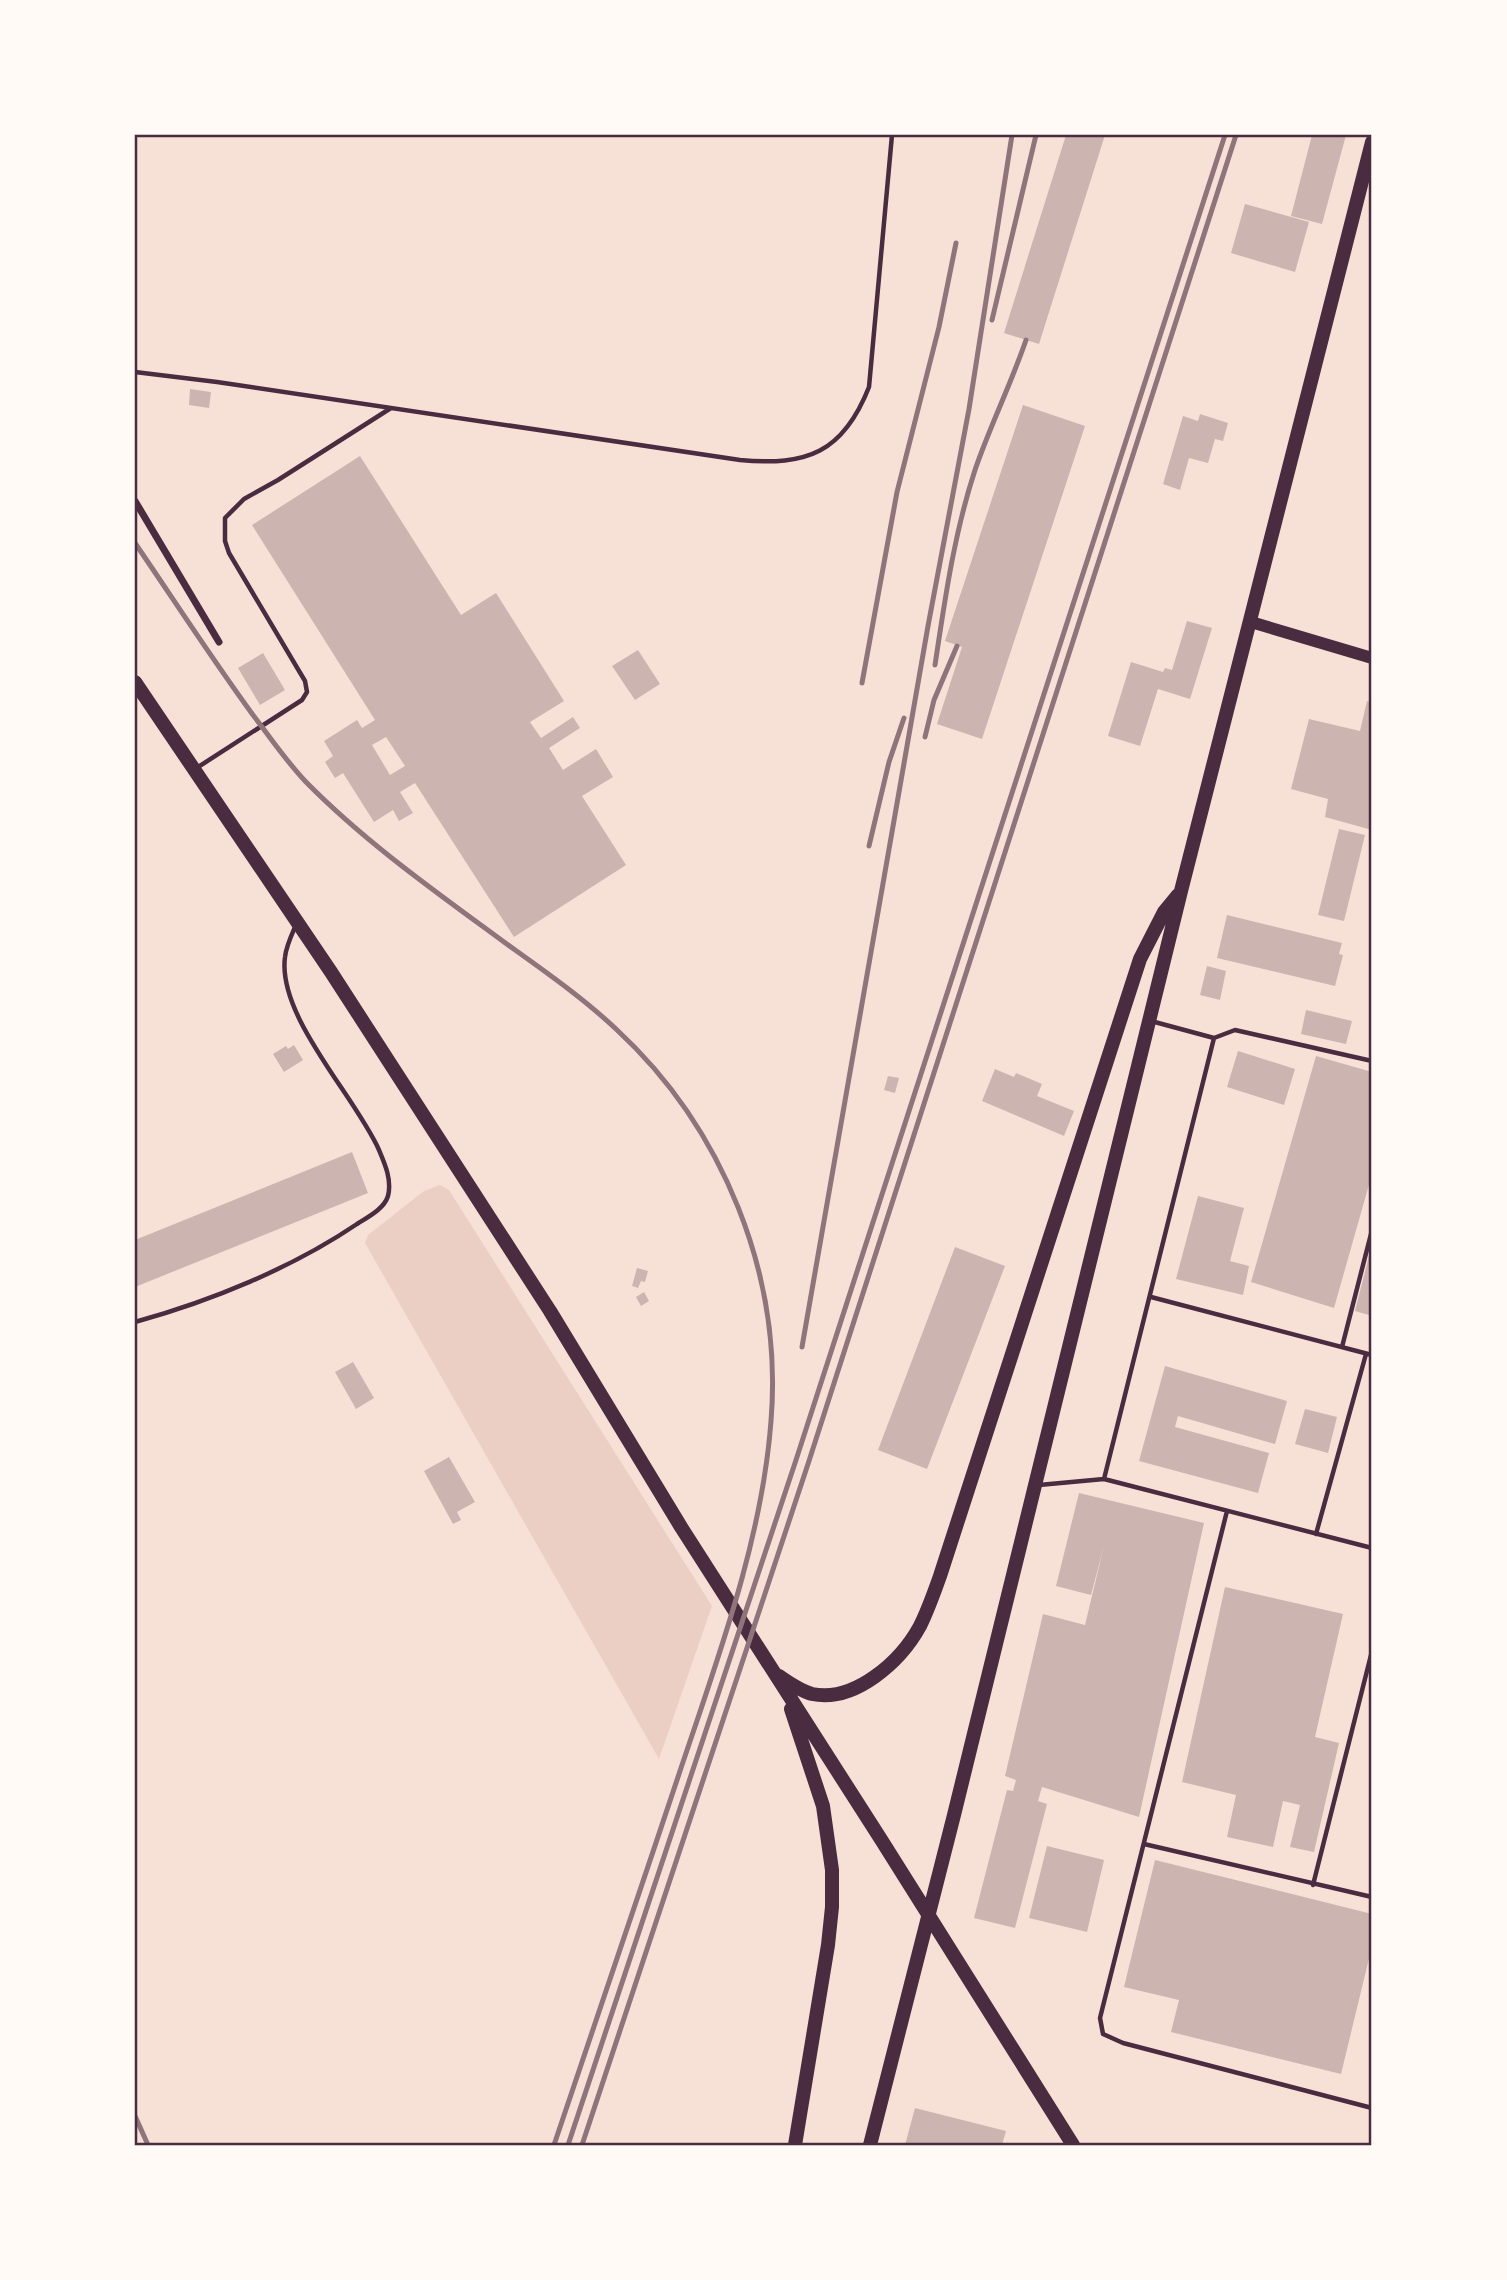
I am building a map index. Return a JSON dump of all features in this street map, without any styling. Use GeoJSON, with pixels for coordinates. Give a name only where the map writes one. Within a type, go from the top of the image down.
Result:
{"type":"FeatureCollection","features":[{"type":"Feature","properties":{"kind":"main road"},"geometry":{"type":"LineString","coordinates":[[870,2145],[1036,1485],[1181,891],[1372,142]]}},
{"type":"Feature","properties":{"kind":"main road"},"geometry":{"type":"LineString","coordinates":[[1251,622],[1372,659]]}},
{"type":"Feature","properties":{"kind":"main road"},"geometry":{"type":"LineString","coordinates":[[135,682],[298,922],[551,1311],[681,1527],[1073,2145]]}},
{"type":"Feature","properties":{"kind":"main road"},"geometry":{"type":"LineString","coordinates":[[775,1674],[804,1691],[821,1695],[840,1694],[866,1682],[884,1669],[909,1642],[928,1608],[1140,959],[1164,912],[1181,891]]}},
{"type":"Feature","properties":{"kind":"main road"},"geometry":{"type":"LineString","coordinates":[[784,1688],[820,1795],[832,1870],[832,1907],[827,1955],[795,2145]]}},
{"type":"Feature","properties":{"kind":"street"},"geometry":{"type":"LineString","coordinates":[[135,501],[219,642]]}},
{"type":"Feature","properties":{"kind":"lane"},"geometry":{"type":"LineString","coordinates":[[135,372],[740,460],[773,463],[791,461],[833,442],[850,423],[869,387],[892,135]]}},
{"type":"Feature","properties":{"kind":"lane"},"geometry":{"type":"LineString","coordinates":[[194,770],[302,700],[307,692],[305,681],[229,553],[225,541],[225,518],[244,499],[391,408]]}},
{"type":"Feature","properties":{"kind":"lane"},"geometry":{"type":"LineString","coordinates":[[135,1322],[200,1301],[316,1250],[374,1213],[384,1204],[388,1195],[389,1180],[375,1142],[314,1045],[289,990],[285,957],[298,922]]}},
{"type":"Feature","properties":{"kind":"lane"},"geometry":{"type":"LineString","coordinates":[[1151,1021],[1214,1038],[1236,1030],[1372,1061]]}},
{"type":"Feature","properties":{"kind":"lane"},"geometry":{"type":"LineString","coordinates":[[1104,1479],[1214,1038]]}},
{"type":"Feature","properties":{"kind":"lane"},"geometry":{"type":"LineString","coordinates":[[1342,1348],[1372,1230]]}},
{"type":"Feature","properties":{"kind":"lane"},"geometry":{"type":"LineString","coordinates":[[1151,1297],[1372,1355]]}},
{"type":"Feature","properties":{"kind":"lane"},"geometry":{"type":"LineString","coordinates":[[1316,1534],[1366,1353]]}},
{"type":"Feature","properties":{"kind":"lane"},"geometry":{"type":"LineString","coordinates":[[1036,1485],[1104,1479],[1372,1548]]}},
{"type":"Feature","properties":{"kind":"lane"},"geometry":{"type":"LineString","coordinates":[[1227,1511],[1100,2018],[1103,2034],[1123,2043],[1372,2108]]}},
{"type":"Feature","properties":{"kind":"lane"},"geometry":{"type":"LineString","coordinates":[[1313,1885],[1372,1651]]}},
{"type":"Feature","properties":{"kind":"lane"},"geometry":{"type":"LineString","coordinates":[[1144,1844],[1372,1898]]}},
{"type":"Feature","properties":{"kind":"shaded area"},"geometry":{"type":"Polygon","coordinates":[[[440,1185],[449,1190],[712,1606],[659,1759],[365,1243],[368,1235],[424,1191],[440,1185]]]}},
{"type":"Feature","properties":{"kind":"building"},"geometry":{"type":"Polygon","coordinates":[[[1066,135],[1105,135],[1039,344],[1004,333],[1066,135]]]}},
{"type":"Feature","properties":{"kind":"building"},"geometry":{"type":"Polygon","coordinates":[[[1312,135],[1346,135],[1322,224],[1291,216],[1312,135]]]}},
{"type":"Feature","properties":{"kind":"building"},"geometry":{"type":"Polygon","coordinates":[[[1245,204],[1309,222],[1295,272],[1231,253],[1245,204]]]}},
{"type":"Feature","properties":{"kind":"building"},"geometry":{"type":"Polygon","coordinates":[[[190,389],[211,392],[209,408],[189,405],[190,389]]]}},
{"type":"Feature","properties":{"kind":"building"},"geometry":{"type":"Polygon","coordinates":[[[1023,405],[1085,426],[982,739],[937,724],[962,647],[945,641],[1023,405]]]}},
{"type":"Feature","properties":{"kind":"building"},"geometry":{"type":"Polygon","coordinates":[[[1200,414],[1228,423],[1223,441],[1215,439],[1208,463],[1189,458],[1180,490],[1163,484],[1183,416],[1198,421],[1200,414]]]}},
{"type":"Feature","properties":{"kind":"building"},"geometry":{"type":"Polygon","coordinates":[[[360,456],[461,615],[496,593],[564,701],[530,722],[541,738],[573,717],[580,728],[549,748],[563,770],[596,749],[613,777],[582,796],[626,865],[514,937],[415,783],[400,792],[413,813],[399,821],[393,810],[374,822],[343,773],[335,778],[325,762],[333,756],[324,741],[357,720],[362,728],[375,720],[252,525],[360,456]],[[386,737],[372,745],[390,775],[405,766],[386,737]]]}},
{"type":"Feature","properties":{"kind":"building"},"geometry":{"type":"Polygon","coordinates":[[[1187,621],[1212,628],[1190,699],[1158,689],[1140,746],[1108,736],[1131,662],[1163,672],[1165,668],[1172,670],[1187,621]]]}},
{"type":"Feature","properties":{"kind":"building"},"geometry":{"type":"Polygon","coordinates":[[[638,650],[660,684],[635,700],[612,666],[638,650]]]}},
{"type":"Feature","properties":{"kind":"building"},"geometry":{"type":"Polygon","coordinates":[[[263,653],[285,690],[260,705],[238,668],[263,653]]]}},
{"type":"Feature","properties":{"kind":"building"},"geometry":{"type":"Polygon","coordinates":[[[1367,701],[1372,703],[1372,830],[1325,817],[1328,799],[1291,789],[1309,719],[1360,731],[1367,701]]]}},
{"type":"Feature","properties":{"kind":"building"},"geometry":{"type":"Polygon","coordinates":[[[1339,829],[1365,835],[1344,921],[1318,915],[1339,829]]]}},
{"type":"Feature","properties":{"kind":"building"},"geometry":{"type":"Polygon","coordinates":[[[1227,915],[1342,943],[1339,954],[1343,955],[1335,986],[1217,958],[1227,915]]]}},
{"type":"Feature","properties":{"kind":"building"},"geometry":{"type":"Polygon","coordinates":[[[1207,966],[1226,971],[1220,1000],[1200,995],[1207,966]]]}},
{"type":"Feature","properties":{"kind":"building"},"geometry":{"type":"Polygon","coordinates":[[[1306,1010],[1352,1021],[1346,1044],[1301,1034],[1306,1010]]]}},
{"type":"Feature","properties":{"kind":"building"},"geometry":{"type":"Polygon","coordinates":[[[294,1045],[303,1060],[284,1072],[273,1054],[286,1046],[288,1049],[294,1045]]]}},
{"type":"Feature","properties":{"kind":"building"},"geometry":{"type":"Polygon","coordinates":[[[1238,1051],[1295,1069],[1284,1105],[1227,1087],[1238,1051]]]}},
{"type":"Feature","properties":{"kind":"building"},"geometry":{"type":"Polygon","coordinates":[[[1316,1056],[1372,1072],[1372,1174],[1334,1308],[1251,1282],[1316,1056]]]}},
{"type":"Feature","properties":{"kind":"building"},"geometry":{"type":"Polygon","coordinates":[[[995,1069],[1014,1077],[1016,1073],[1042,1084],[1037,1096],[1074,1111],[1064,1136],[982,1101],[995,1069]]]}},
{"type":"Feature","properties":{"kind":"building"},"geometry":{"type":"Polygon","coordinates":[[[888,1076],[899,1078],[895,1093],[884,1090],[888,1076]]]}},
{"type":"Feature","properties":{"kind":"building"},"geometry":{"type":"Polygon","coordinates":[[[352,1152],[368,1193],[135,1287],[135,1240],[352,1152]]]}},
{"type":"Feature","properties":{"kind":"building"},"geometry":{"type":"Polygon","coordinates":[[[1198,1196],[1244,1208],[1230,1261],[1249,1266],[1243,1295],[1176,1279],[1198,1196]]]}},
{"type":"Feature","properties":{"kind":"building"},"geometry":{"type":"Polygon","coordinates":[[[955,1247],[1005,1266],[927,1469],[878,1450],[955,1247]]]}},
{"type":"Feature","properties":{"kind":"building"},"geometry":{"type":"Polygon","coordinates":[[[1372,1248],[1372,1316],[1355,1311],[1372,1248]]]}},
{"type":"Feature","properties":{"kind":"building"},"geometry":{"type":"Polygon","coordinates":[[[637,1268],[648,1271],[645,1282],[641,1281],[638,1288],[632,1286],[637,1268]]]}},
{"type":"Feature","properties":{"kind":"building"},"geometry":{"type":"Polygon","coordinates":[[[644,1292],[649,1301],[641,1306],[636,1297],[644,1292]]]}},
{"type":"Feature","properties":{"kind":"building"},"geometry":{"type":"Polygon","coordinates":[[[353,1362],[374,1398],[356,1409],[335,1372],[353,1362]]]}},
{"type":"Feature","properties":{"kind":"building"},"geometry":{"type":"Polygon","coordinates":[[[1165,1366],[1287,1401],[1275,1444],[1178,1416],[1175,1427],[1269,1453],[1258,1493],[1139,1461],[1165,1366]]]}},
{"type":"Feature","properties":{"kind":"building"},"geometry":{"type":"Polygon","coordinates":[[[1305,1409],[1337,1417],[1328,1453],[1295,1444],[1305,1409]]]}},
{"type":"Feature","properties":{"kind":"building"},"geometry":{"type":"Polygon","coordinates":[[[449,1457],[475,1502],[457,1512],[461,1520],[453,1524],[424,1471],[449,1457]]]}},
{"type":"Feature","properties":{"kind":"building"},"geometry":{"type":"Polygon","coordinates":[[[1079,1493],[1204,1523],[1139,1817],[1042,1787],[1038,1801],[1047,1804],[1015,1928],[974,1918],[1007,1790],[1013,1791],[1016,1780],[1005,1776],[1043,1614],[1085,1625],[1104,1546],[1091,1595],[1056,1586],[1079,1493]]]}},
{"type":"Feature","properties":{"kind":"building"},"geometry":{"type":"Polygon","coordinates":[[[1225,1587],[1343,1614],[1315,1737],[1339,1743],[1314,1852],[1290,1847],[1300,1805],[1283,1801],[1273,1847],[1227,1837],[1236,1795],[1182,1782],[1225,1587]]]}},
{"type":"Feature","properties":{"kind":"building"},"geometry":{"type":"Polygon","coordinates":[[[1047,1846],[1104,1860],[1087,1932],[1029,1918],[1047,1846]]]}},
{"type":"Feature","properties":{"kind":"building"},"geometry":{"type":"Polygon","coordinates":[[[1155,1860],[1372,1914],[1372,1946],[1341,2074],[1171,2032],[1179,2000],[1124,1987],[1155,1860]]]}},
{"type":"Feature","properties":{"kind":"building"},"geometry":{"type":"Polygon","coordinates":[[[915,2108],[1006,2131],[1002,2145],[905,2145],[915,2108]]]}},
{"type":"Feature","properties":{"kind":"railway"},"geometry":{"type":"LineString","coordinates":[[802,1347],[928,626],[969,409],[1012,135]]}},
{"type":"Feature","properties":{"kind":"railway"},"geometry":{"type":"LineString","coordinates":[[992,320],[1036,135]]}},
{"type":"Feature","properties":{"kind":"railway"},"geometry":{"type":"LineString","coordinates":[[568,2145],[796,1460],[1225,135]]}},
{"type":"Feature","properties":{"kind":"railway"},"geometry":{"type":"LineString","coordinates":[[582,2145],[808,1464],[1236,135]]}},
{"type":"Feature","properties":{"kind":"railway"},"geometry":{"type":"LineString","coordinates":[[862,683],[897,492],[939,327],[956,243]]}},
{"type":"Feature","properties":{"kind":"railway"},"geometry":{"type":"LineString","coordinates":[[935,665],[961,518],[981,454],[1026,340]]}},
{"type":"Feature","properties":{"kind":"railway"},"geometry":{"type":"LineString","coordinates":[[135,543],[238,694],[306,782],[402,866],[590,1006],[654,1068],[687,1111],[715,1158],[738,1207],[755,1259],[767,1312],[772,1366],[771,1421],[766,1466],[748,1557],[722,1646],[554,2145]]}},
{"type":"Feature","properties":{"kind":"railway"},"geometry":{"type":"LineString","coordinates":[[925,737],[934,700],[957,646]]}},
{"type":"Feature","properties":{"kind":"railway"},"geometry":{"type":"LineString","coordinates":[[869,846],[889,762],[904,718]]}},
{"type":"Feature","properties":{"kind":"railway"},"geometry":{"type":"LineString","coordinates":[[135,2116],[148,2145]]}}]}
